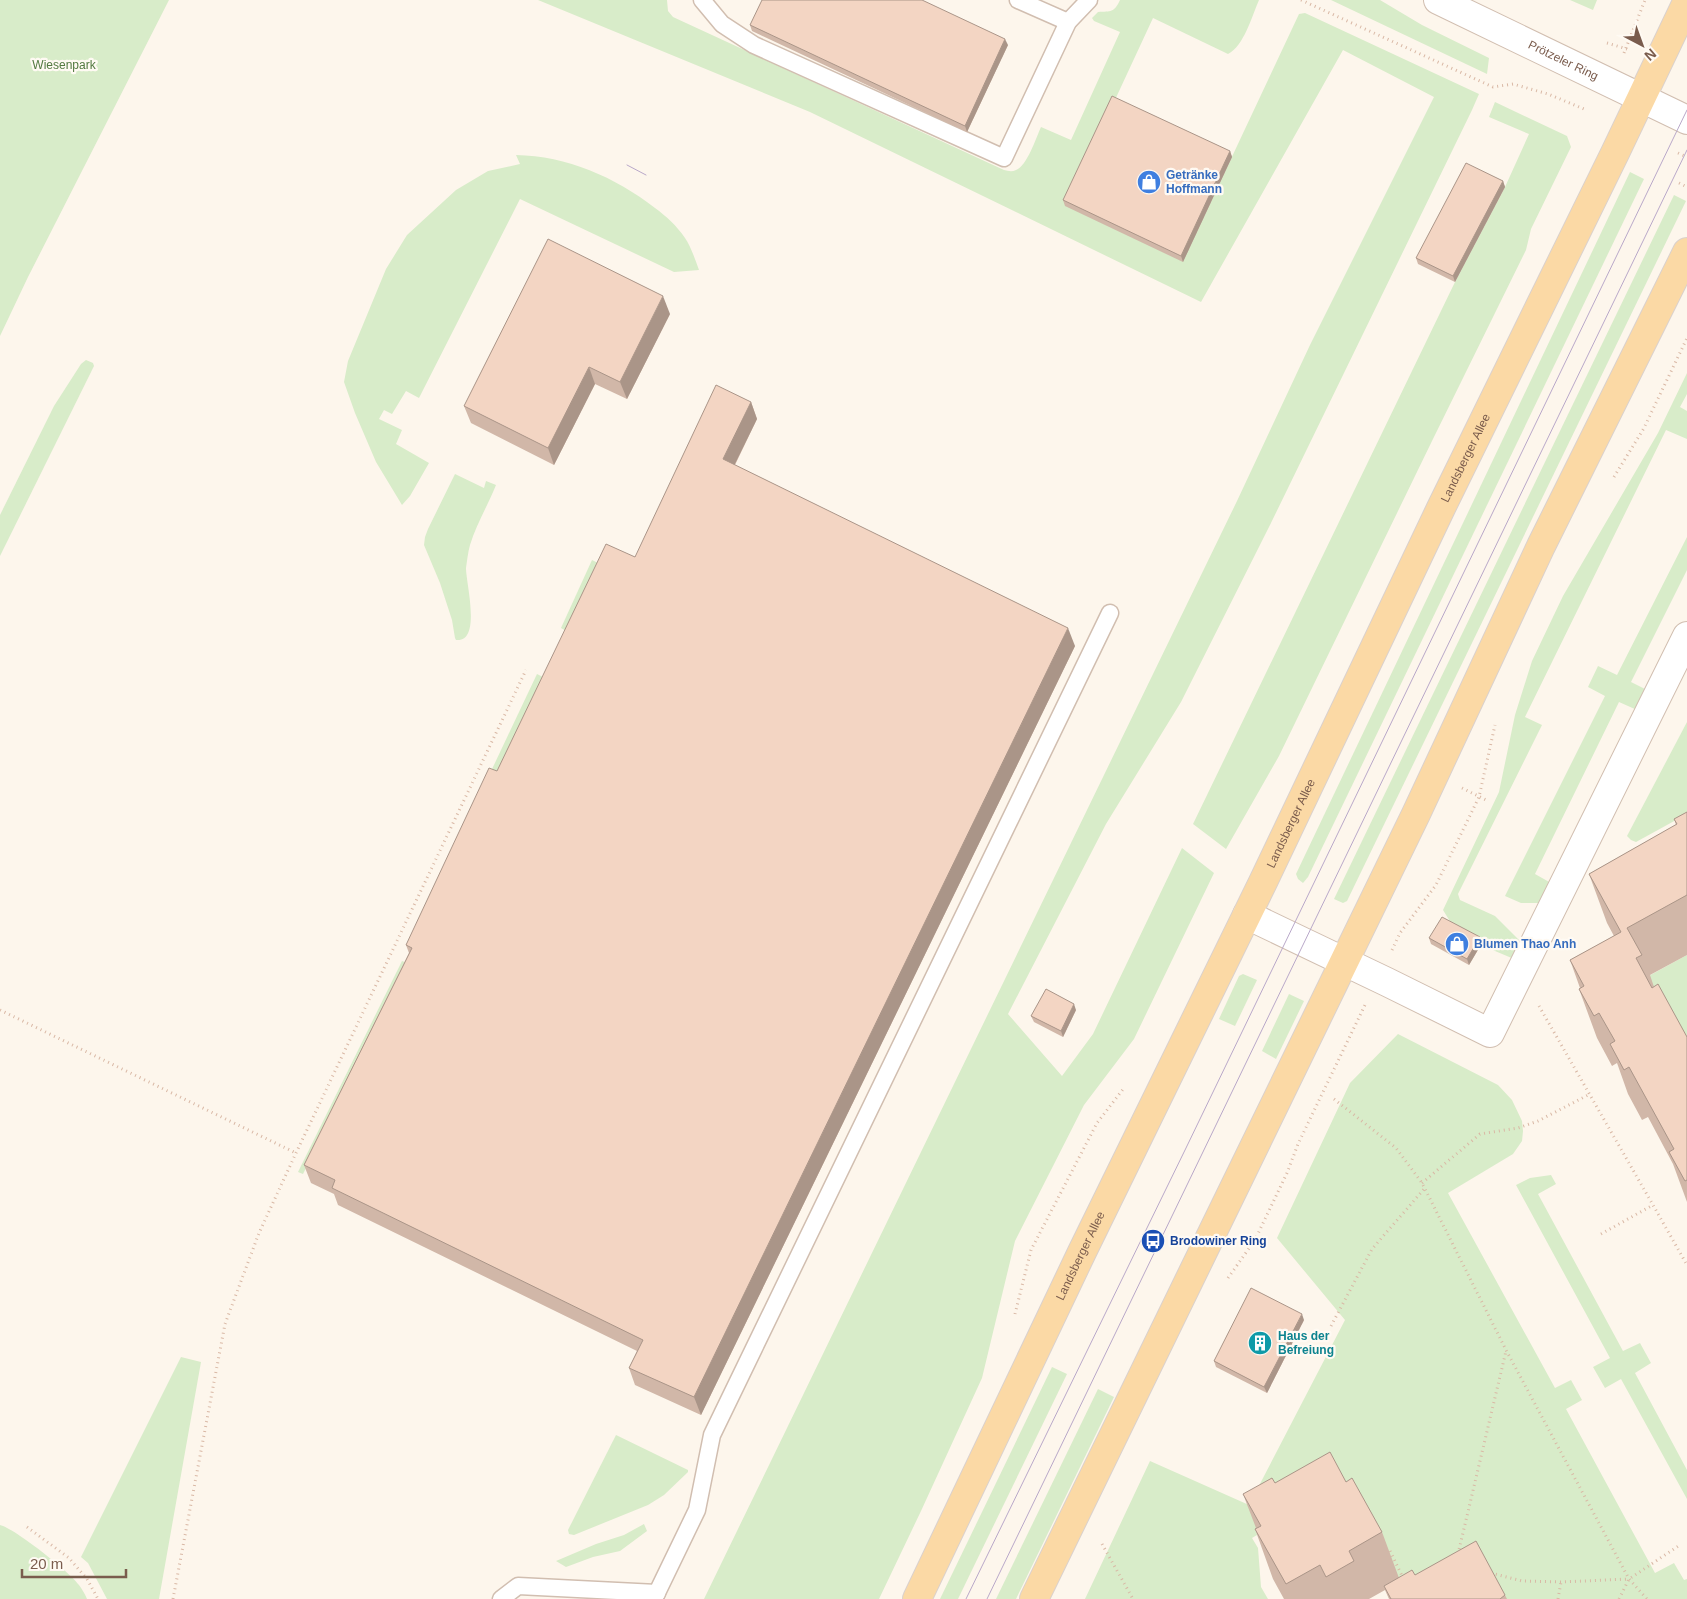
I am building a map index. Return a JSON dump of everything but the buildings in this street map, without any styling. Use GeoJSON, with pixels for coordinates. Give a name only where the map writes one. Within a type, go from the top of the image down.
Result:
{"type":"FeatureCollection","features":[{"type":"Feature","properties":{"kind":"main road","name":"Landsberger Allee"},"geometry":{"type":"LineString","coordinates":[[917,1599],[1082,1252],[1247,915],[1441,508],[1687,2]]}},
{"type":"Feature","properties":{"kind":"main road"},"geometry":{"type":"LineString","coordinates":[[1034,1599],[1420,805],[1542,546],[1687,252]]}},
{"type":"Feature","properties":{"kind":"street","name":"Prötzeler Ring"},"geometry":{"type":"LineString","coordinates":[[1438,0],[1687,120]]}},
{"type":"Feature","properties":{"kind":"street"},"geometry":{"type":"LineString","coordinates":[[1247,915],[1490,1034],[1687,636]]}},
{"type":"Feature","properties":{"kind":"lane"},"geometry":{"type":"LineString","coordinates":[[702,0],[722,24],[754,45],[1004,158],[1068,22],[1089,0]]}},
{"type":"Feature","properties":{"kind":"lane"},"geometry":{"type":"LineString","coordinates":[[1018,0],[1068,22]]}},
{"type":"Feature","properties":{"kind":"lane"},"geometry":{"type":"LineString","coordinates":[[501,1599],[518,1586],[655,1596],[697,1510],[712,1435],[1110,613]]}},
{"type":"Feature","properties":{"kind":"path"},"geometry":{"type":"LineString","coordinates":[[1301,0],[1493,87],[1513,84],[1548,94]]}},
{"type":"Feature","properties":{"kind":"path"},"geometry":{"type":"LineString","coordinates":[[1635,23],[1645,0]]}},
{"type":"Feature","properties":{"kind":"path"},"geometry":{"type":"LineString","coordinates":[[1679,183],[1687,187]]}},
{"type":"Feature","properties":{"kind":"path"},"geometry":{"type":"LineString","coordinates":[[1609,485],[1644,428],[1687,338]]}},
{"type":"Feature","properties":{"kind":"path"},"geometry":{"type":"LineString","coordinates":[[173,1599],[225,1324],[259,1233],[526,670]]}},
{"type":"Feature","properties":{"kind":"path"},"geometry":{"type":"LineString","coordinates":[[1400,933],[1436,885],[1479,797],[1495,724]]}},
{"type":"Feature","properties":{"kind":"path"},"geometry":{"type":"LineString","coordinates":[[1461,787],[1488,801]]}},
{"type":"Feature","properties":{"kind":"path"},"geometry":{"type":"LineString","coordinates":[[1538,1004],[1687,1265]]}},
{"type":"Feature","properties":{"kind":"path"},"geometry":{"type":"LineString","coordinates":[[0,1010],[296,1153]]}},
{"type":"Feature","properties":{"kind":"path"},"geometry":{"type":"LineString","coordinates":[[1317,1104],[1350,1036]]}},
{"type":"Feature","properties":{"kind":"path"},"geometry":{"type":"LineString","coordinates":[[1422,1183],[1480,1134],[1518,1128],[1538,1121],[1590,1094]]}},
{"type":"Feature","properties":{"kind":"path"},"geometry":{"type":"LineString","coordinates":[[1334,1100],[1396,1148],[1422,1183],[1506,1350],[1629,1579],[1646,1599]]}},
{"type":"Feature","properties":{"kind":"path"},"geometry":{"type":"LineString","coordinates":[[1330,1326],[1372,1249],[1424,1188]]}},
{"type":"Feature","properties":{"kind":"path"},"geometry":{"type":"LineString","coordinates":[[1601,1234],[1653,1205]]}},
{"type":"Feature","properties":{"kind":"path"},"geometry":{"type":"LineString","coordinates":[[1457,1559],[1506,1350]]}},
{"type":"Feature","properties":{"kind":"path"},"geometry":{"type":"LineString","coordinates":[[27,1527],[69,1558],[87,1579],[98,1599]]}},
{"type":"Feature","properties":{"kind":"path"},"geometry":{"type":"LineString","coordinates":[[1102,1544],[1133,1599]]}},
{"type":"Feature","properties":{"kind":"path"},"geometry":{"type":"LineString","coordinates":[[1495,1582],[1491,1573],[1522,1581],[1561,1582],[1629,1579],[1680,1546]]}},
{"type":"Feature","properties":{"kind":"path"},"geometry":{"type":"LineString","coordinates":[[1390,1551],[1406,1583]]}},
{"type":"Feature","properties":{"kind":"path"},"geometry":{"type":"LineString","coordinates":[[1619,1599],[1629,1579]]}},
{"type":"Feature","properties":{"kind":"path"},"geometry":{"type":"LineString","coordinates":[[1558,1599],[1561,1582]]}},
{"type":"Feature","properties":{"kind":"green space","name":"Wiesenpark"},"geometry":{"type":"Polygon","coordinates":[[[0,0],[169,0],[0,336],[0,0]]]}},
{"type":"Feature","properties":{"kind":"green space"},"geometry":{"type":"Polygon","coordinates":[[[538,0],[667,0],[668,11],[673,17],[1004,170],[1012,171],[1024,163],[1041,127],[1071,140],[1120,32],[1094,21],[1092,18],[1098,12],[1112,10],[1120,0],[1259,0],[1243,38],[1234,50],[1228,54],[1153,18],[1114,102],[1183,261],[1299,14],[1305,13],[1479,94],[1270,525],[1181,702],[1106,824],[1008,1014],[1062,1076],[1093,1034],[1182,848],[1214,873],[1134,1039],[1084,1105],[1015,1241],[982,1378],[879,1599],[704,1599],[1237,501],[1310,345],[1434,97],[1343,50],[1201,302],[810,112],[538,0]]]}},
{"type":"Feature","properties":{"kind":"green space"},"geometry":{"type":"Polygon","coordinates":[[[1331,0],[1380,0],[1422,25],[1489,58],[1487,74],[1331,0]]]}},
{"type":"Feature","properties":{"kind":"green space"},"geometry":{"type":"Polygon","coordinates":[[[1570,0],[1597,0],[1593,10],[1570,0]]]}},
{"type":"Feature","properties":{"kind":"green space"},"geometry":{"type":"Polygon","coordinates":[[[1495,102],[1567,136],[1571,147],[1531,229],[1526,250],[1279,756],[1226,849],[1193,824],[1455,282],[1505,187],[1529,134],[1489,117],[1495,102]]]}},
{"type":"Feature","properties":{"kind":"green space"},"geometry":{"type":"Polygon","coordinates":[[[516,155],[554,159],[590,170],[640,197],[663,214],[678,229],[689,245],[699,270],[674,272],[520,199],[419,398],[406,391],[392,414],[384,410],[379,419],[402,430],[396,444],[429,463],[410,496],[402,505],[376,462],[355,413],[344,382],[348,361],[386,269],[407,235],[456,190],[488,171],[520,164],[516,155]]]}},
{"type":"Feature","properties":{"kind":"green space"},"geometry":{"type":"Polygon","coordinates":[[[1630,172],[1644,179],[1308,877],[1303,883],[1296,874],[1630,172]]]}},
{"type":"Feature","properties":{"kind":"green space"},"geometry":{"type":"Polygon","coordinates":[[[1674,195],[1686,201],[1347,901],[1343,903],[1334,899],[1674,195]]]}},
{"type":"Feature","properties":{"kind":"green space"},"geometry":{"type":"Polygon","coordinates":[[[86,360],[93,363],[94,366],[0,556],[0,515],[54,406],[81,364],[86,360]]]}},
{"type":"Feature","properties":{"kind":"green space"},"geometry":{"type":"Polygon","coordinates":[[[1687,373],[1687,394],[1680,407],[1687,411],[1687,439],[1666,430],[1525,717],[1542,725],[1458,894],[1460,900],[1495,916],[1522,943],[1514,959],[1495,951],[1451,923],[1443,910],[1499,792],[1515,715],[1532,661],[1563,596],[1658,433],[1687,373]]]}},
{"type":"Feature","properties":{"kind":"green space"},"geometry":{"type":"Polygon","coordinates":[[[455,474],[484,488],[486,481],[496,485],[475,530],[469,548],[466,568],[471,611],[469,632],[464,638],[456,640],[452,620],[440,583],[424,545],[428,529],[455,474]]]}},
{"type":"Feature","properties":{"kind":"green space"},"geometry":{"type":"Polygon","coordinates":[[[1687,537],[1687,570],[1631,682],[1647,690],[1637,710],[1619,702],[1535,874],[1551,883],[1541,903],[1521,903],[1505,896],[1605,696],[1588,687],[1598,666],[1617,675],[1687,537]]]}},
{"type":"Feature","properties":{"kind":"green space"},"geometry":{"type":"Polygon","coordinates":[[[592,560],[600,564],[568,632],[561,628],[592,560]]]}},
{"type":"Feature","properties":{"kind":"green space"},"geometry":{"type":"Polygon","coordinates":[[[537,674],[545,678],[491,789],[484,786],[537,674]]]}},
{"type":"Feature","properties":{"kind":"green space"},"geometry":{"type":"Polygon","coordinates":[[[1687,722],[1687,814],[1636,842],[1631,840],[1627,836],[1687,722]]]}},
{"type":"Feature","properties":{"kind":"green space"},"geometry":{"type":"Polygon","coordinates":[[[1687,955],[1687,1054],[1645,978],[1687,955]]]}},
{"type":"Feature","properties":{"kind":"green space"},"geometry":{"type":"Polygon","coordinates":[[[402,961],[407,963],[303,1174],[298,1172],[402,961]]]}},
{"type":"Feature","properties":{"kind":"green space"},"geometry":{"type":"Polygon","coordinates":[[[1243,974],[1257,980],[1235,1026],[1219,1019],[1239,976],[1243,974]]]}},
{"type":"Feature","properties":{"kind":"green space"},"geometry":{"type":"Polygon","coordinates":[[[1289,994],[1304,1001],[1276,1059],[1262,1051],[1289,994]]]}},
{"type":"Feature","properties":{"kind":"green space"},"geometry":{"type":"Polygon","coordinates":[[[1398,1034],[1498,1085],[1512,1100],[1522,1121],[1522,1141],[1513,1154],[1448,1193],[1555,1388],[1571,1380],[1582,1400],[1566,1409],[1655,1573],[1674,1563],[1684,1580],[1687,1579],[1687,1599],[1414,1599],[1290,1515],[1252,1538],[1258,1548],[1261,1587],[1268,1599],[1085,1599],[1150,1461],[1249,1505],[1345,1320],[1277,1238],[1350,1083],[1398,1034]]]}},
{"type":"Feature","properties":{"kind":"green space"},"geometry":{"type":"Polygon","coordinates":[[[1551,1175],[1556,1184],[1538,1194],[1623,1351],[1640,1343],[1651,1363],[1635,1373],[1687,1470],[1687,1499],[1621,1379],[1605,1388],[1593,1367],[1610,1358],[1516,1185],[1530,1178],[1551,1175]]]}},
{"type":"Feature","properties":{"kind":"green space"},"geometry":{"type":"Polygon","coordinates":[[[181,1357],[201,1362],[159,1599],[107,1599],[88,1563],[81,1557],[181,1357]]]}},
{"type":"Feature","properties":{"kind":"green space"},"geometry":{"type":"Polygon","coordinates":[[[1052,1367],[1067,1374],[958,1599],[940,1599],[1052,1367]]]}},
{"type":"Feature","properties":{"kind":"green space"},"geometry":{"type":"Polygon","coordinates":[[[1098,1389],[1114,1397],[1016,1599],[996,1599],[1098,1389]]]}},
{"type":"Feature","properties":{"kind":"green space"},"geometry":{"type":"Polygon","coordinates":[[[616,1435],[688,1470],[688,1472],[664,1495],[648,1505],[574,1535],[569,1534],[568,1530],[616,1435]]]}},
{"type":"Feature","properties":{"kind":"green space"},"geometry":{"type":"Polygon","coordinates":[[[644,1524],[647,1531],[620,1551],[593,1557],[566,1567],[556,1561],[596,1544],[624,1535],[644,1524]]]}},
{"type":"Feature","properties":{"kind":"green space"},"geometry":{"type":"Polygon","coordinates":[[[0,1525],[29,1542],[54,1561],[74,1579],[87,1599],[0,1599],[0,1525]]]}},
{"type":"Feature","properties":{"kind":"tram line"},"geometry":{"type":"LineString","coordinates":[[966,1599],[1687,110]]}},
{"type":"Feature","properties":{"kind":"tram line"},"geometry":{"type":"LineString","coordinates":[[987,1599],[1687,150]]}},
{"type":"Feature","properties":{"kind":"tram line"},"geometry":{"type":"LineString","coordinates":[[627,165],[646,175]]}},
{"type":"Feature","properties":{"kind":"place","name":"Getränke Hoffmann"},"geometry":{"type":"Point","coordinates":[1149,182]}},
{"type":"Feature","properties":{"kind":"place","name":"Blumen Thao Anh"},"geometry":{"type":"Point","coordinates":[1457,944]}},
{"type":"Feature","properties":{"kind":"place","name":"Brodowiner Ring"},"geometry":{"type":"Point","coordinates":[1153,1241]}},
{"type":"Feature","properties":{"kind":"place","name":"Haus der Befreiung"},"geometry":{"type":"Point","coordinates":[1260,1343]}}]}
